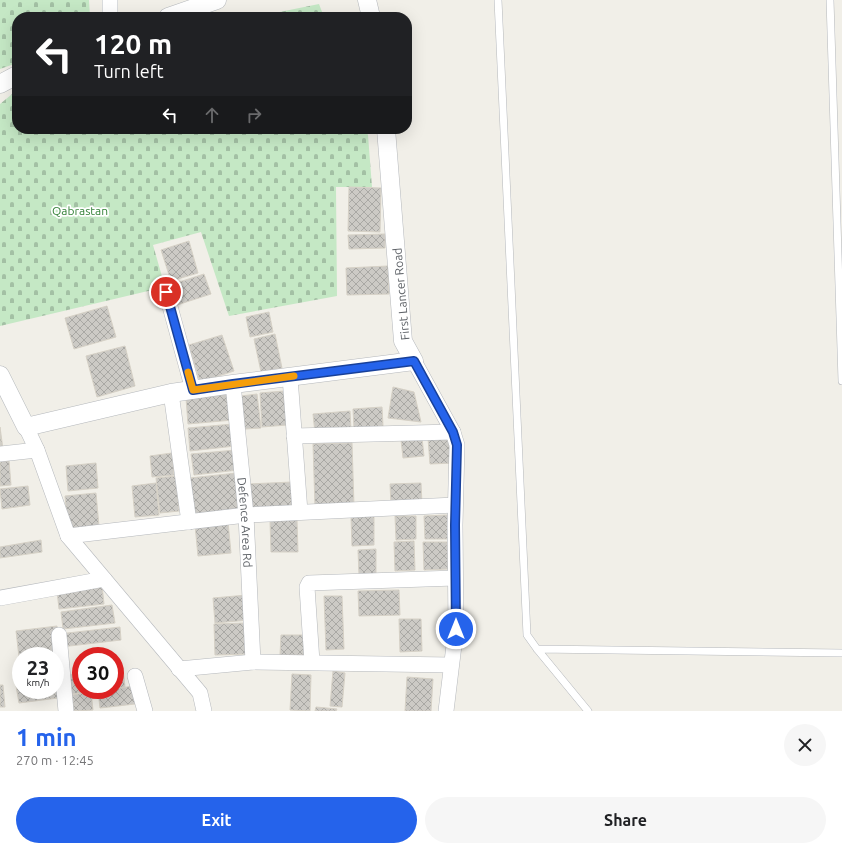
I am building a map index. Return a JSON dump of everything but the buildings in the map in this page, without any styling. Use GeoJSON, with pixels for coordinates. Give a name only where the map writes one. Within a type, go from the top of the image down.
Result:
{"type":"FeatureCollection","features":[{"type":"Feature","properties":{"kind":"street"},"geometry":{"type":"LineString","coordinates":[[110,0],[110,12]]}},
{"type":"Feature","properties":{"kind":"street"},"geometry":{"type":"LineString","coordinates":[[182,12],[217,0]]}},
{"type":"Feature","properties":{"kind":"street"},"geometry":{"type":"LineString","coordinates":[[367,0],[370,12]]}},
{"type":"Feature","properties":{"kind":"street"},"geometry":{"type":"LineString","coordinates":[[0,84],[12,78]]}},
{"type":"Feature","properties":{"kind":"street","name":"First Lancer Road"},"geometry":{"type":"LineString","coordinates":[[386,134],[403,341],[453,432],[457,445],[455,505],[456,629],[446,711]]}},
{"type":"Feature","properties":{"kind":"street"},"geometry":{"type":"LineString","coordinates":[[166,292],[193,390]]}},
{"type":"Feature","properties":{"kind":"street"},"geometry":{"type":"LineString","coordinates":[[26,427],[171,393],[414,361]]}},
{"type":"Feature","properties":{"kind":"street"},"geometry":{"type":"LineString","coordinates":[[0,375],[37,450],[68,536],[200,693],[204,711]]}},
{"type":"Feature","properties":{"kind":"street"},"geometry":{"type":"LineString","coordinates":[[290,377],[300,512]]}},
{"type":"Feature","properties":{"kind":"street","name":"Defence Area Rd"},"geometry":{"type":"LineString","coordinates":[[233,384],[246,515],[254,662]]}},
{"type":"Feature","properties":{"kind":"street"},"geometry":{"type":"LineString","coordinates":[[171,393],[189,522]]}},
{"type":"Feature","properties":{"kind":"street"},"geometry":{"type":"LineString","coordinates":[[294,436],[453,432]]}},
{"type":"Feature","properties":{"kind":"street"},"geometry":{"type":"LineString","coordinates":[[0,454],[37,450]]}},
{"type":"Feature","properties":{"kind":"street"},"geometry":{"type":"LineString","coordinates":[[68,536],[246,515],[455,505]]}},
{"type":"Feature","properties":{"kind":"street"},"geometry":{"type":"LineString","coordinates":[[312,662],[307,587],[309,583],[455,578]]}},
{"type":"Feature","properties":{"kind":"street"},"geometry":{"type":"LineString","coordinates":[[0,598],[104,579]]}},
{"type":"Feature","properties":{"kind":"street"},"geometry":{"type":"LineString","coordinates":[[59,635],[66,711]]}},
{"type":"Feature","properties":{"kind":"street"},"geometry":{"type":"LineString","coordinates":[[179,669],[254,662],[451,665]]}},
{"type":"Feature","properties":{"kind":"street"},"geometry":{"type":"LineString","coordinates":[[135,676],[146,711]]}},
{"type":"Feature","properties":{"kind":"lane"},"geometry":{"type":"LineString","coordinates":[[498,0],[527,635],[588,711]]}},
{"type":"Feature","properties":{"kind":"lane"},"geometry":{"type":"LineString","coordinates":[[830,0],[842,381]]}},
{"type":"Feature","properties":{"kind":"lane"},"geometry":{"type":"LineString","coordinates":[[537,649],[842,653]]}},
{"type":"Feature","properties":{"kind":"green space"},"geometry":{"type":"Polygon","coordinates":[[[0,0],[89,0],[90,12],[12,12],[12,65],[0,69],[0,0]]]}},
{"type":"Feature","properties":{"kind":"green space"},"geometry":{"type":"Polygon","coordinates":[[[319,4],[322,12],[280,12],[319,4]]]}},
{"type":"Feature","properties":{"kind":"green space","name":"Qabrastan"},"geometry":{"type":"Polygon","coordinates":[[[12,94],[12,134],[368,134],[372,187],[336,187],[337,296],[229,316],[201,232],[153,245],[165,287],[0,326],[0,104],[12,94]]]}},
{"type":"Feature","properties":{"kind":"slow traffic"},"geometry":{"type":"LineString","coordinates":[[188,372],[193,390],[294,376]]}},
{"type":"Feature","properties":{"kind":"route"},"geometry":{"type":"LineString","coordinates":[[166,292],[193,390],[414,361],[453,432],[457,445],[455,525],[456,629]]}}]}
